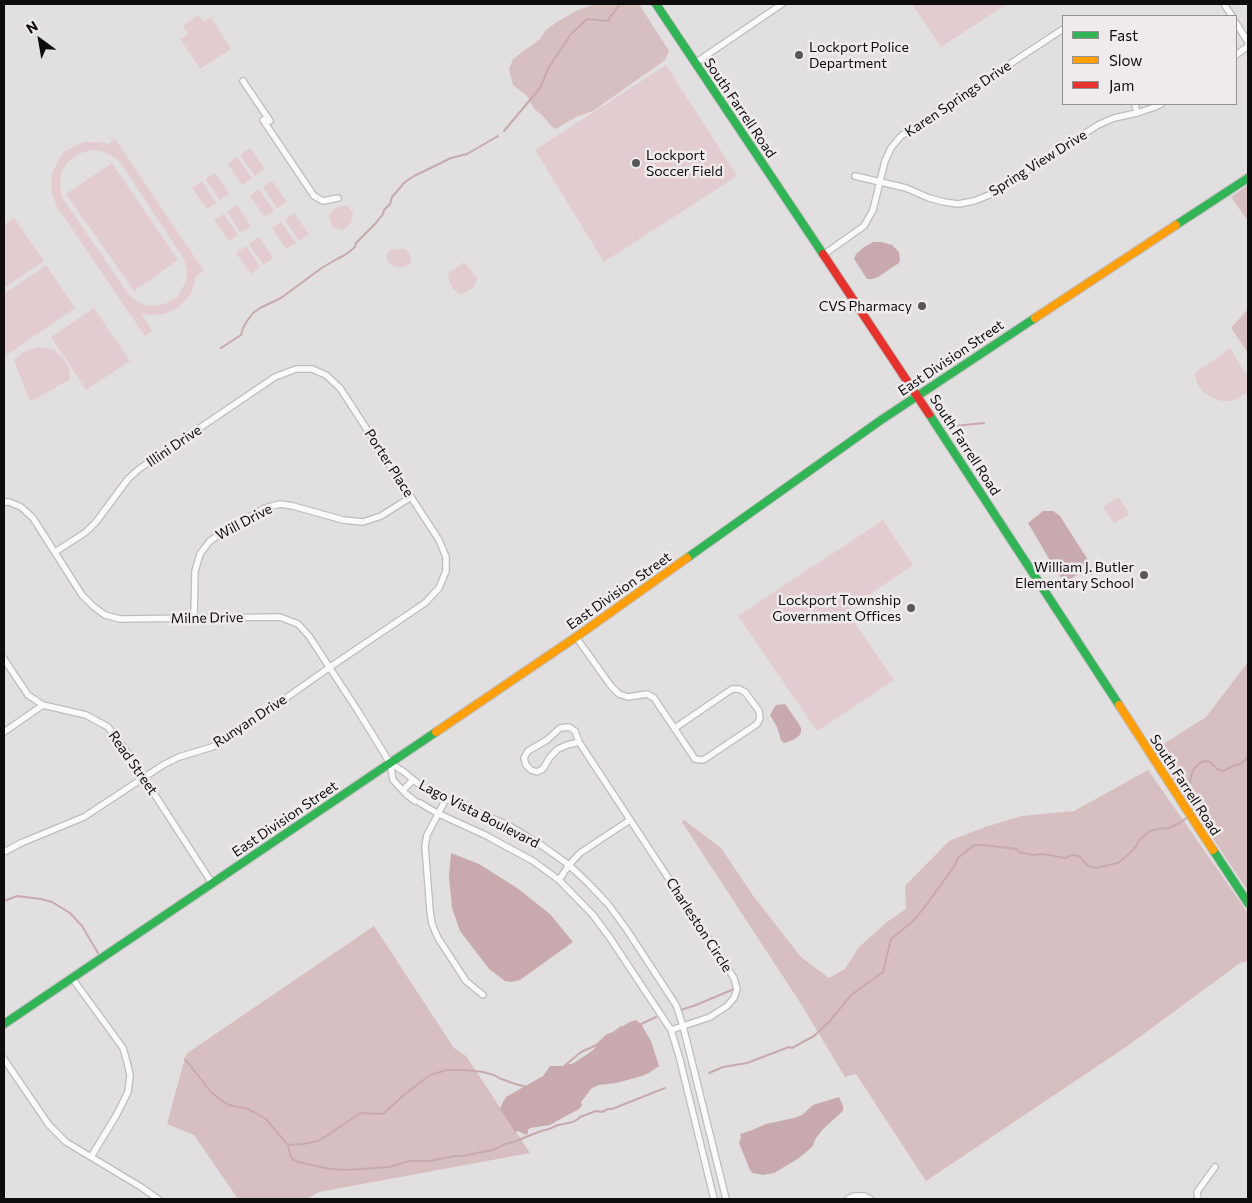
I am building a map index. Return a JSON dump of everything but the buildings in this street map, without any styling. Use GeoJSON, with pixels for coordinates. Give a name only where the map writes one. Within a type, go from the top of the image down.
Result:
{"type":"FeatureCollection","features":[{"type":"Feature","properties":{"kind":"street","name":"South Farrell Road"},"geometry":{"type":"LineString","coordinates":[[656,4],[917,396],[1248,903]]}},
{"type":"Feature","properties":{"kind":"street"},"geometry":{"type":"LineString","coordinates":[[695,63],[782,4]]}},
{"type":"Feature","properties":{"kind":"street"},"geometry":{"type":"LineString","coordinates":[[1224,4],[1231,15]]}},
{"type":"Feature","properties":{"kind":"street"},"geometry":{"type":"LineString","coordinates":[[1237,25],[1248,42]]}},
{"type":"Feature","properties":{"kind":"street","name":"Karen Springs Drive"},"geometry":{"type":"LineString","coordinates":[[823,255],[864,226],[873,210],[879,182],[890,148],[901,136],[1062,30]]}},
{"type":"Feature","properties":{"kind":"street"},"geometry":{"type":"LineString","coordinates":[[1237,54],[1248,46]]}},
{"type":"Feature","properties":{"kind":"street"},"geometry":{"type":"LineString","coordinates":[[243,81],[314,196],[322,201],[338,198]]}},
{"type":"Feature","properties":{"kind":"street"},"geometry":{"type":"LineString","coordinates":[[1135,105],[1137,113]]}},
{"type":"Feature","properties":{"kind":"street","name":"Spring View Drive"},"geometry":{"type":"LineString","coordinates":[[855,176],[906,188],[944,202],[958,204],[974,201],[989,195],[1098,125],[1114,118],[1155,108],[1160,105]]}},
{"type":"Feature","properties":{"kind":"street","name":"East Division Street"},"geometry":{"type":"LineString","coordinates":[[4,1024],[576,637],[875,424],[1248,178]]}},
{"type":"Feature","properties":{"kind":"street","name":"Porter Place"},"geometry":{"type":"LineString","coordinates":[[312,369],[326,375],[340,388],[439,540],[446,557],[446,572]]}},
{"type":"Feature","properties":{"kind":"street","name":"Illini Drive"},"geometry":{"type":"LineString","coordinates":[[55,552],[86,532],[96,522],[128,479],[139,469],[275,377],[296,370],[312,369]]}},
{"type":"Feature","properties":{"kind":"street","name":"Will Drive"},"geometry":{"type":"LineString","coordinates":[[194,618],[195,571],[200,554],[210,541],[221,533],[265,508],[280,504],[343,520],[362,522],[381,516],[411,497]]}},
{"type":"Feature","properties":{"kind":"street","name":"Milne Drive"},"geometry":{"type":"LineString","coordinates":[[4,502],[21,507],[33,518],[82,595],[105,615],[120,619],[280,617],[298,624],[309,636],[390,763]]}},
{"type":"Feature","properties":{"kind":"street","name":"Runyan Drive"},"geometry":{"type":"LineString","coordinates":[[4,852],[84,817],[163,765],[228,739],[425,603],[439,588],[446,572]]}},
{"type":"Feature","properties":{"kind":"street"},"geometry":{"type":"LineString","coordinates":[[576,637],[611,686],[619,694],[628,697],[647,694],[654,698],[674,728],[695,759],[705,759],[757,724],[760,718],[759,711],[745,692],[739,689],[732,689],[674,728]]}},
{"type":"Feature","properties":{"kind":"street","name":"Read Street"},"geometry":{"type":"LineString","coordinates":[[4,659],[28,695],[43,705],[86,715],[108,727],[127,752],[212,883]]}},
{"type":"Feature","properties":{"kind":"street"},"geometry":{"type":"LineString","coordinates":[[4,732],[43,705]]}},
{"type":"Feature","properties":{"kind":"street"},"geometry":{"type":"LineString","coordinates":[[559,880],[580,853],[630,820],[579,742],[575,731],[569,727],[560,728],[547,740],[528,751],[524,758],[526,765],[530,770],[537,772],[543,769],[550,757],[558,749],[579,742]]}},
{"type":"Feature","properties":{"kind":"street","name":"Lago Vista Boulevard"},"geometry":{"type":"LineString","coordinates":[[390,763],[421,786],[446,799],[508,825],[541,845],[569,865],[608,904],[676,1005],[683,1026],[726,1199]]}},
{"type":"Feature","properties":{"kind":"street","name":"Lago Vista Boulevard"},"geometry":{"type":"LineString","coordinates":[[390,763],[393,780],[418,802],[510,847],[533,861],[559,880],[594,916],[672,1030],[714,1199]]}},
{"type":"Feature","properties":{"kind":"street"},"geometry":{"type":"LineString","coordinates":[[403,790],[413,780]]}},
{"type":"Feature","properties":{"kind":"street"},"geometry":{"type":"LineString","coordinates":[[446,799],[427,835],[425,846],[432,924],[438,938],[466,981],[484,995]]}},
{"type":"Feature","properties":{"kind":"street","name":"Charleston Circle"},"geometry":{"type":"LineString","coordinates":[[630,820],[734,978],[736,984],[737,989],[734,998],[727,1006],[710,1017],[672,1030]]}},
{"type":"Feature","properties":{"kind":"street"},"geometry":{"type":"LineString","coordinates":[[72,978],[123,1048],[130,1075],[128,1092],[91,1157]]}},
{"type":"Feature","properties":{"kind":"street"},"geometry":{"type":"LineString","coordinates":[[4,1059],[49,1125],[66,1142],[158,1199]]}},
{"type":"Feature","properties":{"kind":"street"},"geometry":{"type":"LineString","coordinates":[[1198,1199],[1197,1192],[1215,1167]]}},
{"type":"Feature","properties":{"kind":"street"},"geometry":{"type":"LineString","coordinates":[[848,1199],[854,1196],[864,1196],[870,1199]]}},
{"type":"Feature","properties":{"kind":"shaded area"},"geometry":{"type":"Polygon","coordinates":[[[595,4],[639,4],[669,51],[665,60],[593,111],[576,117],[556,129],[534,109],[527,96],[513,85],[509,69],[513,59],[540,39],[546,30],[576,11],[595,4]]]}},
{"type":"Feature","properties":{"kind":"shaded area"},"geometry":{"type":"Polygon","coordinates":[[[912,4],[1007,4],[941,47],[912,4]]]}},
{"type":"Feature","properties":{"kind":"shaded area"},"geometry":{"type":"Polygon","coordinates":[[[198,15],[204,22],[211,17],[231,49],[200,69],[180,39],[188,34],[183,26],[198,15]]]}},
{"type":"Feature","properties":{"kind":"shaded area","name":"Lockport Soccer Field"},"geometry":{"type":"Polygon","coordinates":[[[666,65],[737,176],[604,262],[535,150],[666,65]]]}},
{"type":"Feature","properties":{"kind":"shaded area"},"geometry":{"type":"Polygon","coordinates":[[[115,139],[204,271],[196,276],[192,291],[177,308],[164,314],[149,315],[141,313],[152,331],[145,336],[57,207],[52,193],[51,179],[53,171],[64,152],[84,142],[108,144],[115,139]],[[92,150],[81,153],[67,163],[61,174],[62,197],[129,295],[144,305],[155,306],[167,303],[177,297],[186,282],[187,270],[184,259],[119,161],[104,152],[92,150]]]}},
{"type":"Feature","properties":{"kind":"shaded area"},"geometry":{"type":"Polygon","coordinates":[[[250,148],[265,169],[255,176],[240,155],[250,148]]]}},
{"type":"Feature","properties":{"kind":"shaded area"},"geometry":{"type":"Polygon","coordinates":[[[237,157],[252,178],[242,185],[228,164],[237,157]]]}},
{"type":"Feature","properties":{"kind":"shaded area"},"geometry":{"type":"Polygon","coordinates":[[[112,163],[178,260],[134,291],[66,194],[112,163]]]}},
{"type":"Feature","properties":{"kind":"shaded area"},"geometry":{"type":"Polygon","coordinates":[[[215,173],[229,194],[220,200],[205,179],[215,173]]]}},
{"type":"Feature","properties":{"kind":"shaded area"},"geometry":{"type":"Polygon","coordinates":[[[202,181],[216,203],[207,209],[192,188],[202,181]]]}},
{"type":"Feature","properties":{"kind":"shaded area"},"geometry":{"type":"Polygon","coordinates":[[[272,181],[287,202],[277,208],[263,187],[272,181]]]}},
{"type":"Feature","properties":{"kind":"shaded area"},"geometry":{"type":"Polygon","coordinates":[[[1248,185],[1248,221],[1231,197],[1248,185]]]}},
{"type":"Feature","properties":{"kind":"shaded area"},"geometry":{"type":"Polygon","coordinates":[[[259,189],[274,211],[264,217],[250,196],[259,189]]]}},
{"type":"Feature","properties":{"kind":"shaded area"},"geometry":{"type":"Polygon","coordinates":[[[237,205],[251,226],[241,233],[227,212],[237,205]]]}},
{"type":"Feature","properties":{"kind":"shaded area"},"geometry":{"type":"Polygon","coordinates":[[[346,205],[353,212],[351,223],[343,230],[332,227],[329,216],[335,208],[346,205]]]}},
{"type":"Feature","properties":{"kind":"shaded area"},"geometry":{"type":"Polygon","coordinates":[[[294,213],[309,234],[299,241],[285,220],[294,213]]]}},
{"type":"Feature","properties":{"kind":"shaded area"},"geometry":{"type":"Polygon","coordinates":[[[224,214],[238,235],[229,241],[214,220],[224,214]]]}},
{"type":"Feature","properties":{"kind":"shaded area"},"geometry":{"type":"Polygon","coordinates":[[[14,218],[44,261],[4,288],[4,225],[14,218]]]}},
{"type":"Feature","properties":{"kind":"shaded area"},"geometry":{"type":"Polygon","coordinates":[[[281,222],[296,243],[286,249],[272,228],[281,222]]]}},
{"type":"Feature","properties":{"kind":"shaded area"},"geometry":{"type":"Polygon","coordinates":[[[259,237],[273,258],[264,265],[249,244],[259,237]]]}},
{"type":"Feature","properties":{"kind":"shaded area"},"geometry":{"type":"Polygon","coordinates":[[[873,242],[892,245],[899,252],[900,260],[899,263],[878,277],[867,279],[854,259],[856,254],[873,242]]]}},
{"type":"Feature","properties":{"kind":"shaded area"},"geometry":{"type":"Polygon","coordinates":[[[246,246],[260,267],[251,274],[236,253],[246,246]]]}},
{"type":"Feature","properties":{"kind":"shaded area"},"geometry":{"type":"Polygon","coordinates":[[[391,249],[405,249],[411,256],[410,264],[404,267],[396,267],[387,262],[387,254],[391,249]]]}},
{"type":"Feature","properties":{"kind":"shaded area"},"geometry":{"type":"Polygon","coordinates":[[[464,262],[477,278],[474,287],[461,295],[453,289],[448,278],[449,272],[464,262]]]}},
{"type":"Feature","properties":{"kind":"shaded area"},"geometry":{"type":"Polygon","coordinates":[[[46,265],[75,308],[4,357],[4,294],[46,265]]]}},
{"type":"Feature","properties":{"kind":"shaded area"},"geometry":{"type":"Polygon","coordinates":[[[94,308],[130,361],[86,390],[51,337],[94,308]]]}},
{"type":"Feature","properties":{"kind":"shaded area"},"geometry":{"type":"Polygon","coordinates":[[[1248,309],[1248,353],[1231,328],[1248,309]]]}},
{"type":"Feature","properties":{"kind":"shaded area"},"geometry":{"type":"Polygon","coordinates":[[[38,347],[54,350],[63,358],[69,368],[70,379],[34,400],[29,399],[14,360],[25,351],[38,347]]]}},
{"type":"Feature","properties":{"kind":"shaded area"},"geometry":{"type":"Polygon","coordinates":[[[1229,349],[1233,351],[1248,377],[1248,391],[1237,399],[1222,401],[1203,392],[1197,383],[1195,373],[1229,349]]]}},
{"type":"Feature","properties":{"kind":"shaded area"},"geometry":{"type":"Polygon","coordinates":[[[1119,498],[1129,512],[1128,515],[1115,523],[1104,506],[1119,498]]]}},
{"type":"Feature","properties":{"kind":"shaded area"},"geometry":{"type":"Polygon","coordinates":[[[1043,511],[1053,511],[1060,516],[1088,560],[1089,565],[1087,568],[1069,580],[1065,580],[1060,576],[1028,523],[1043,511]]]}},
{"type":"Feature","properties":{"kind":"shaded area"},"geometry":{"type":"Polygon","coordinates":[[[883,520],[913,565],[850,608],[847,612],[894,680],[817,731],[738,616],[883,520]]]}},
{"type":"Feature","properties":{"kind":"shaded area"},"geometry":{"type":"Polygon","coordinates":[[[1248,662],[1248,891],[1154,750],[1206,717],[1248,662]]]}},
{"type":"Feature","properties":{"kind":"shaded area"},"geometry":{"type":"Polygon","coordinates":[[[785,704],[799,724],[801,732],[793,740],[784,743],[770,715],[776,705],[785,704]]]}},
{"type":"Feature","properties":{"kind":"shaded area"},"geometry":{"type":"Polygon","coordinates":[[[1148,770],[1248,913],[1248,961],[1240,963],[1126,1047],[926,1181],[856,1074],[845,1077],[801,1004],[682,822],[684,820],[721,848],[754,897],[801,957],[829,978],[845,969],[859,947],[887,922],[906,909],[905,886],[949,841],[985,827],[1022,816],[1074,811],[1148,770]]]}},
{"type":"Feature","properties":{"kind":"shaded area"},"geometry":{"type":"Polygon","coordinates":[[[451,853],[479,864],[517,888],[550,914],[573,942],[520,980],[505,981],[489,969],[460,931],[452,908],[449,877],[451,853]]]}},
{"type":"Feature","properties":{"kind":"shaded area"},"geometry":{"type":"Polygon","coordinates":[[[374,926],[454,1048],[466,1056],[530,1153],[319,1192],[307,1199],[238,1199],[194,1135],[167,1124],[186,1054],[374,926]]]}},
{"type":"Feature","properties":{"kind":"shaded area"},"geometry":{"type":"Polygon","coordinates":[[[636,1020],[641,1024],[651,1041],[659,1066],[642,1076],[592,1088],[581,1102],[582,1105],[579,1109],[550,1125],[530,1128],[526,1135],[518,1131],[515,1132],[500,1109],[506,1097],[543,1076],[550,1066],[563,1066],[574,1063],[592,1051],[597,1043],[607,1034],[636,1020]]]}},
{"type":"Feature","properties":{"kind":"shaded area"},"geometry":{"type":"Polygon","coordinates":[[[839,1097],[843,1111],[823,1129],[812,1147],[799,1158],[774,1173],[763,1175],[753,1173],[750,1170],[739,1143],[740,1134],[766,1124],[794,1118],[802,1115],[813,1105],[839,1097]]]}},
{"type":"Feature","properties":{"kind":"waterway"},"geometry":{"type":"LineString","coordinates":[[504,131],[540,88],[549,67],[571,34],[586,20],[609,20],[620,4]]}},
{"type":"Feature","properties":{"kind":"waterway"},"geometry":{"type":"LineString","coordinates":[[221,348],[241,335],[243,328],[253,313],[281,298],[323,267],[355,247],[356,243],[383,214],[390,204],[392,197],[405,182],[451,158],[467,154],[498,136]]}},
{"type":"Feature","properties":{"kind":"waterway"},"geometry":{"type":"LineString","coordinates":[[945,427],[984,423]]}},
{"type":"Feature","properties":{"kind":"waterway"},"geometry":{"type":"LineString","coordinates":[[1192,808],[1193,805],[1187,793],[1193,770],[1201,762],[1210,762],[1217,769],[1223,771],[1241,764],[1248,757]]}},
{"type":"Feature","properties":{"kind":"waterway"},"geometry":{"type":"LineString","coordinates":[[709,1073],[723,1067],[747,1063],[789,1047],[792,1048],[814,1036],[829,1022],[851,995],[883,972],[891,939],[913,921],[955,865],[958,858],[975,845],[1017,849],[1019,852],[1033,855],[1043,854],[1065,858],[1072,855],[1079,856],[1088,866],[1096,868],[1118,863],[1150,831],[1169,828],[1188,817]]}},
{"type":"Feature","properties":{"kind":"waterway"},"geometry":{"type":"LineString","coordinates":[[4,901],[17,896],[52,902],[70,913],[82,926],[98,953]]}},
{"type":"Feature","properties":{"kind":"waterway"},"geometry":{"type":"LineString","coordinates":[[681,1010],[734,989]]}},
{"type":"Feature","properties":{"kind":"waterway"},"geometry":{"type":"LineString","coordinates":[[639,1025],[656,1017]]}},
{"type":"Feature","properties":{"kind":"waterway"},"geometry":{"type":"LineString","coordinates":[[563,1067],[581,1052],[599,1044]]}},
{"type":"Feature","properties":{"kind":"waterway"},"geometry":{"type":"LineString","coordinates":[[185,1059],[211,1092],[221,1100],[229,1105],[248,1109],[266,1119],[288,1145],[292,1159],[330,1169],[345,1170],[389,1167],[409,1161],[430,1161],[493,1150],[558,1125],[573,1122],[596,1111],[602,1112],[612,1109],[665,1088]]}},
{"type":"Feature","properties":{"kind":"waterway"},"geometry":{"type":"LineString","coordinates":[[288,1145],[318,1141],[360,1113],[383,1114],[430,1075],[447,1070],[483,1072],[527,1087]]}},
{"type":"Feature","properties":{"kind":"traffic: fast"},"geometry":{"type":"LineString","coordinates":[[656,4],[823,254]]}},
{"type":"Feature","properties":{"kind":"traffic: fast"},"geometry":{"type":"LineString","coordinates":[[1176,225],[1248,178]]}},
{"type":"Feature","properties":{"kind":"traffic: fast"},"geometry":{"type":"LineString","coordinates":[[687,558],[881,420],[1035,318]]}},
{"type":"Feature","properties":{"kind":"traffic: fast"},"geometry":{"type":"LineString","coordinates":[[929,414],[1119,705]]}},
{"type":"Feature","properties":{"kind":"traffic: fast"},"geometry":{"type":"LineString","coordinates":[[4,1024],[436,732]]}},
{"type":"Feature","properties":{"kind":"traffic: fast"},"geometry":{"type":"LineString","coordinates":[[1213,850],[1248,903]]}},
{"type":"Feature","properties":{"kind":"traffic: slow"},"geometry":{"type":"LineString","coordinates":[[1035,318],[1176,225]]}},
{"type":"Feature","properties":{"kind":"traffic: slow"},"geometry":{"type":"LineString","coordinates":[[436,732],[576,637],[687,558]]}},
{"type":"Feature","properties":{"kind":"traffic: slow"},"geometry":{"type":"LineString","coordinates":[[1119,705],[1213,850]]}},
{"type":"Feature","properties":{"kind":"traffic: jam"},"geometry":{"type":"LineString","coordinates":[[823,254],[929,414]]}},
{"type":"Feature","properties":{"kind":"place","name":"Lockport Police Department"},"geometry":{"type":"Point","coordinates":[799,55]}},
{"type":"Feature","properties":{"kind":"place","name":"Lockport Soccer Field"},"geometry":{"type":"Point","coordinates":[636,163]}},
{"type":"Feature","properties":{"kind":"place","name":"CVS Pharmacy"},"geometry":{"type":"Point","coordinates":[922,306]}},
{"type":"Feature","properties":{"kind":"place","name":"William J. Butler Elementary School"},"geometry":{"type":"Point","coordinates":[1144,575]}},
{"type":"Feature","properties":{"kind":"place","name":"Lockport Township Government Offices"},"geometry":{"type":"Point","coordinates":[911,608]}}]}
